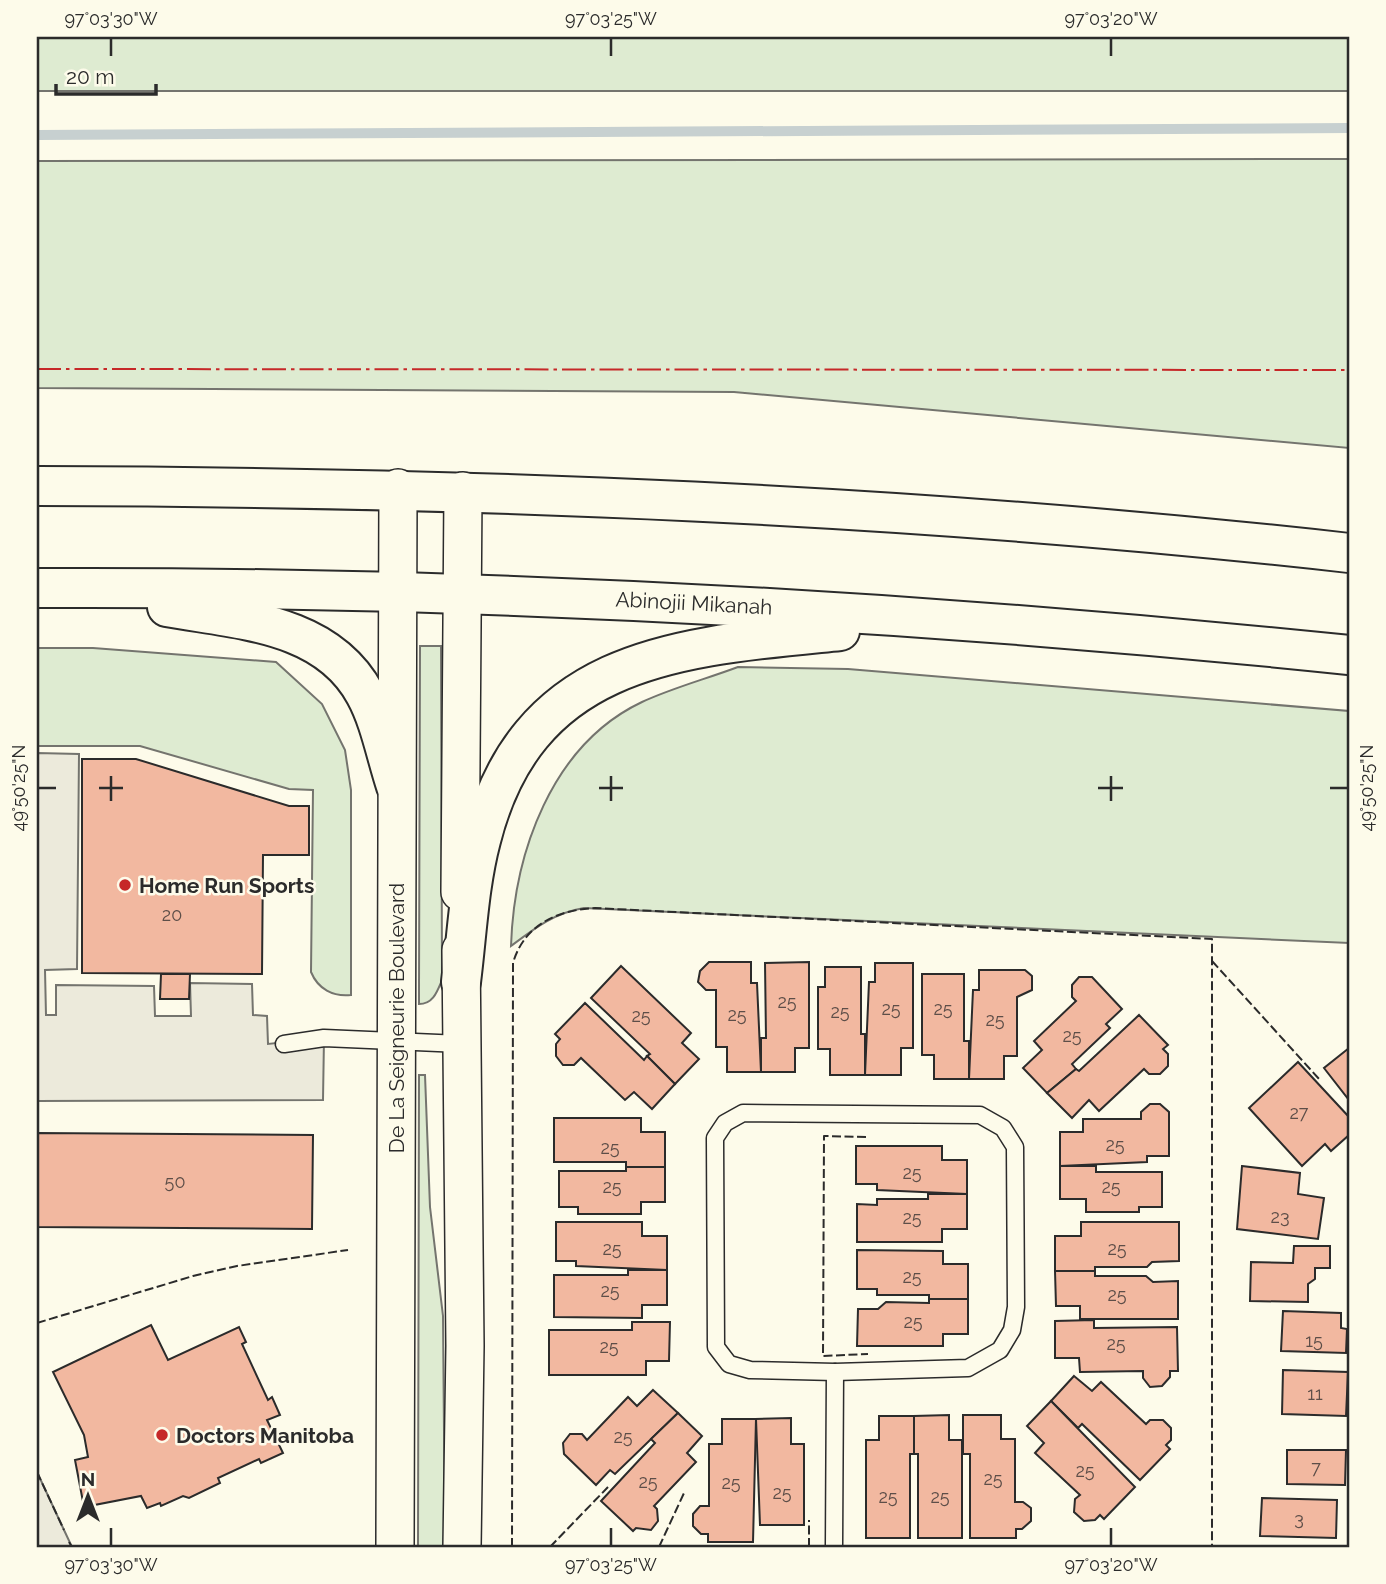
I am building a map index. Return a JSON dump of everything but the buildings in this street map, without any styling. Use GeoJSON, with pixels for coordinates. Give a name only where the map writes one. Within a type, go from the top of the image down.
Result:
{"type":"FeatureCollection","features":[{"type":"Feature","properties":{"kind":"main road"},"geometry":{"type":"LineString","coordinates":[[37,486],[398,488],[735,503],[954,517],[1349,553]]}},
{"type":"Feature","properties":{"kind":"main road"},"geometry":{"type":"LineString","coordinates":[[49,588],[270,625],[300,635],[328,652],[355,678],[366,696],[396,786]]}},
{"type":"Feature","properties":{"kind":"main road","name":"Abinojii Mikanah"},"geometry":{"type":"LineString","coordinates":[[49,588],[397,591],[704,603],[940,620],[1349,656]]}},
{"type":"Feature","properties":{"kind":"main road"},"geometry":{"type":"LineString","coordinates":[[461,982],[480,841],[495,797],[530,738],[550,715],[575,694],[606,675],[647,659],[744,640],[940,620]]}},
{"type":"Feature","properties":{"kind":"street","name":"De La Seigneurie Boulevard"},"geometry":{"type":"LineString","coordinates":[[395,1547],[398,488]]}},
{"type":"Feature","properties":{"kind":"street"},"geometry":{"type":"LineString","coordinates":[[462,1547],[465,1346],[461,1044],[463,491]]}},
{"type":"Feature","properties":{"kind":"lane"},"geometry":{"type":"LineString","coordinates":[[284,1044],[324,1038],[461,1044]]}},
{"type":"Feature","properties":{"kind":"lane"},"geometry":{"type":"LineString","coordinates":[[743,1113],[980,1115],[1003,1128],[1015,1147],[1016,1307],[1012,1330],[1000,1350],[968,1368],[835,1372],[750,1370],[729,1364],[716,1347],[715,1138],[725,1123],[743,1113]]}},
{"type":"Feature","properties":{"kind":"lane"},"geometry":{"type":"LineString","coordinates":[[834,1547],[835,1372]]}},
{"type":"Feature","properties":{"kind":"green space"},"geometry":{"type":"Polygon","coordinates":[[[37,37],[1349,37],[1349,91],[37,91],[37,37]]]}},
{"type":"Feature","properties":{"kind":"green space"},"geometry":{"type":"Polygon","coordinates":[[[1349,159],[1349,448],[734,392],[37,388],[37,161],[1349,159]]]}},
{"type":"Feature","properties":{"kind":"green space"},"geometry":{"type":"Polygon","coordinates":[[[420,646],[441,646],[442,980],[431,1000],[419,1004],[419,991],[420,646]]]}},
{"type":"Feature","properties":{"kind":"green space"},"geometry":{"type":"Polygon","coordinates":[[[37,648],[93,648],[276,662],[322,704],[345,750],[351,790],[351,995],[338,995],[327,991],[311,972],[313,790],[289,789],[140,746],[37,746],[37,648]]]}},
{"type":"Feature","properties":{"kind":"green space"},"geometry":{"type":"Polygon","coordinates":[[[738,667],[848,669],[1349,711],[1349,943],[584,908],[554,917],[511,946],[520,875],[530,840],[543,806],[561,774],[584,745],[610,721],[642,702],[738,667]]]}},
{"type":"Feature","properties":{"kind":"green space"},"geometry":{"type":"Polygon","coordinates":[[[419,1075],[425,1075],[430,1207],[443,1316],[445,1547],[418,1547],[419,1075]]]}},
{"type":"Feature","properties":{"kind":"shaded area"},"geometry":{"type":"Polygon","coordinates":[[[37,753],[79,754],[77,969],[45,970],[46,1015],[56,1015],[56,985],[154,986],[155,1016],[191,1016],[190,983],[252,984],[253,1015],[267,1016],[268,1044],[324,1038],[323,1100],[37,1101],[37,753]]]}},
{"type":"Feature","properties":{"kind":"shaded area"},"geometry":{"type":"Polygon","coordinates":[[[37,1472],[64,1530],[72,1547],[37,1547],[37,1472]]]}},
{"type":"Feature","properties":{"kind":"waterway"},"geometry":{"type":"LineString","coordinates":[[37,135],[1349,128]]}},
{"type":"Feature","properties":{"kind":"fence"},"geometry":{"type":"LineString","coordinates":[[512,1547],[513,963],[525,939],[544,922],[568,912],[595,908],[1212,939],[1212,1547]]}},
{"type":"Feature","properties":{"kind":"fence"},"geometry":{"type":"LineString","coordinates":[[1212,961],[1320,1080]]}},
{"type":"Feature","properties":{"kind":"fence"},"geometry":{"type":"LineString","coordinates":[[866,1137],[824,1136],[823,1356],[868,1354]]}},
{"type":"Feature","properties":{"kind":"fence"},"geometry":{"type":"LineString","coordinates":[[37,1323],[193,1276],[237,1266],[348,1250]]}},
{"type":"Feature","properties":{"kind":"fence"},"geometry":{"type":"LineString","coordinates":[[37,1472],[64,1530]]}},
{"type":"Feature","properties":{"kind":"fence"},"geometry":{"type":"LineString","coordinates":[[550,1547],[608,1487]]}},
{"type":"Feature","properties":{"kind":"fence"},"geometry":{"type":"LineString","coordinates":[[659,1547],[684,1493]]}},
{"type":"Feature","properties":{"kind":"fence"},"geometry":{"type":"LineString","coordinates":[[809,1520],[809,1547]]}},
{"type":"Feature","properties":{"kind":"fence"},"geometry":{"type":"LineString","coordinates":[[69,1542],[72,1547]]}},
{"type":"Feature","properties":{"kind":"power"},"geometry":{"type":"LineString","coordinates":[[37,369],[1349,370]]}},
{"type":"Feature","properties":{"kind":"place","name":"Home Run Sports"},"geometry":{"type":"Point","coordinates":[125,885]}},
{"type":"Feature","properties":{"kind":"place","name":"Doctors Manitoba"},"geometry":{"type":"Point","coordinates":[162,1435]}}]}
